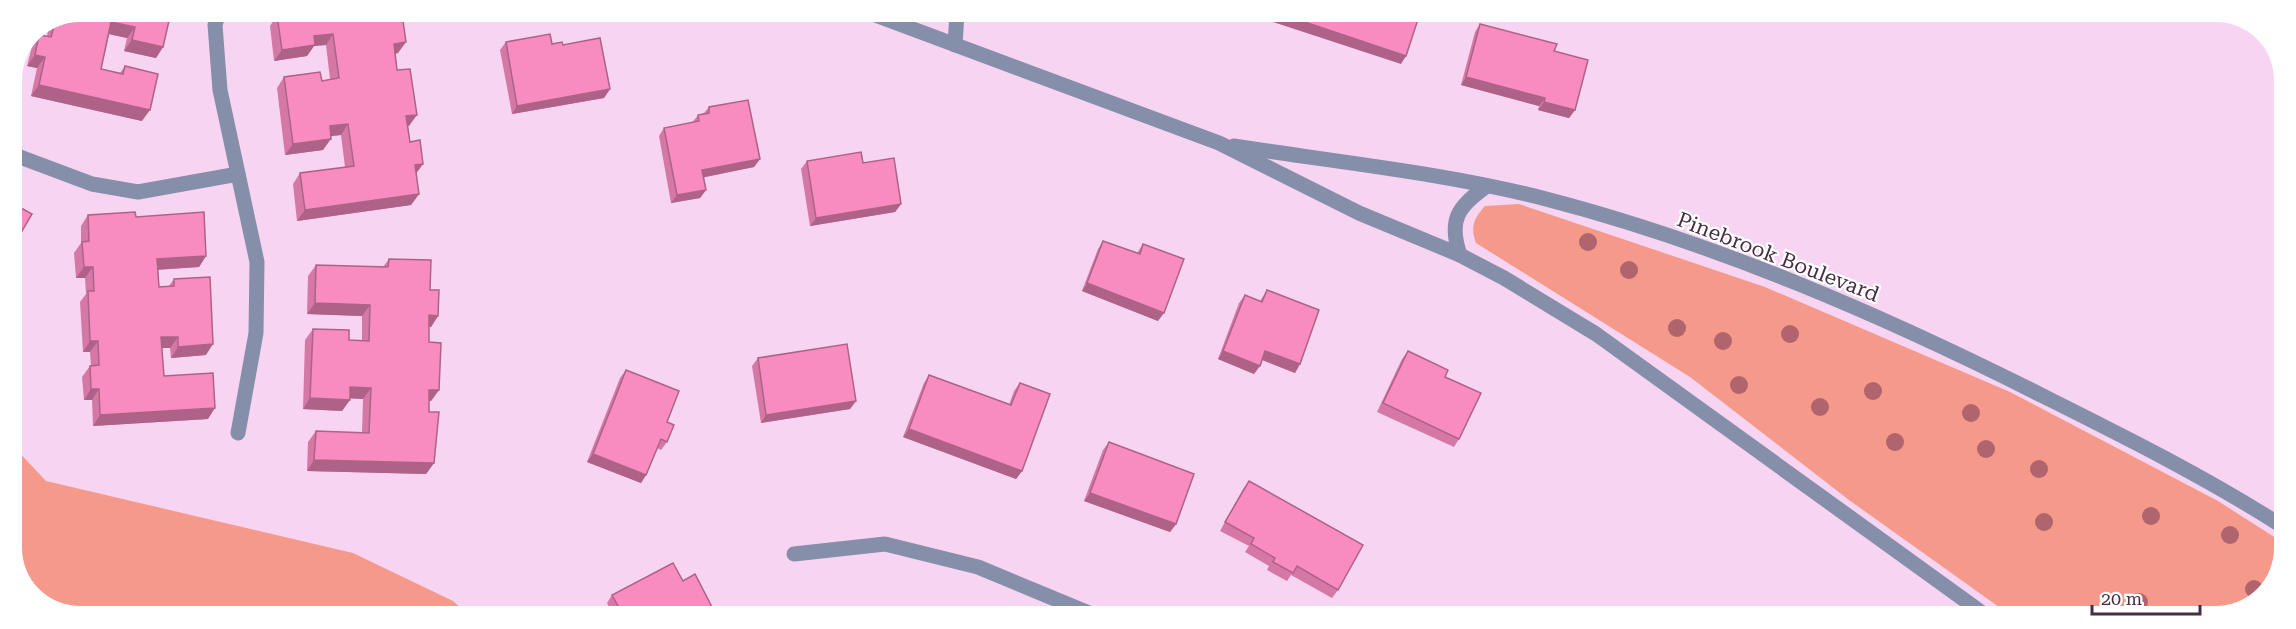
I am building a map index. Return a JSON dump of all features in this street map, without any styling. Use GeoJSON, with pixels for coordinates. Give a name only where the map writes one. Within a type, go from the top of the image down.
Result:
{"type":"FeatureCollection","features":[{"type":"Feature","properties":{"kind":"street"},"geometry":{"type":"LineString","coordinates":[[216,22],[220,90],[257,262],[256,333],[238,432]]}},
{"type":"Feature","properties":{"kind":"street","name":"Pinebrook Boulevard"},"geometry":{"type":"LineString","coordinates":[[894,22],[1219,143],[1359,213],[1460,255],[1544,300],[1596,334],[1973,606]]}},
{"type":"Feature","properties":{"kind":"street"},"geometry":{"type":"LineString","coordinates":[[955,45],[956,22]]}},
{"type":"Feature","properties":{"kind":"street","name":"Pinebrook Boulevard"},"geometry":{"type":"LineString","coordinates":[[1219,143],[1487,186],[1590,210],[1722,256],[1857,309],[1991,370],[2118,434],[2274,521]]}},
{"type":"Feature","properties":{"kind":"street"},"geometry":{"type":"LineString","coordinates":[[22,158],[92,184],[138,192],[238,174]]}},
{"type":"Feature","properties":{"kind":"street"},"geometry":{"type":"LineString","coordinates":[[1460,255],[1454,238],[1457,216],[1474,195],[1487,186]]}},
{"type":"Feature","properties":{"kind":"street"},"geometry":{"type":"LineString","coordinates":[[794,554],[885,544],[978,567],[1072,606]]}},
{"type":"Feature","properties":{"kind":"shaded area"},"geometry":{"type":"Polygon","coordinates":[[[1519,204],[1765,287],[2010,392],[2218,501],[2274,537],[2272,563],[2264,581],[2244,599],[2223,606],[1998,606],[1849,500],[1690,377],[1476,243],[1473,232],[1474,223],[1485,206],[1519,204]]]}},
{"type":"Feature","properties":{"kind":"shaded area"},"geometry":{"type":"Polygon","coordinates":[[[23,456],[46,481],[353,553],[453,601],[459,606],[66,605],[48,597],[35,584],[27,570],[23,552],[23,456]]]}},
{"type":"Feature","properties":{"kind":"building"},"geometry":{"type":"Polygon","coordinates":[[[111,22],[101,69],[123,74],[125,66],[158,74],[150,110],[39,85],[45,57],[35,55],[38,42],[44,36],[51,37],[53,30],[70,24],[111,22]]]}},
{"type":"Feature","properties":{"kind":"building"},"geometry":{"type":"Polygon","coordinates":[[[111,22],[169,22],[163,47],[132,40],[135,27],[111,22]]]}},
{"type":"Feature","properties":{"kind":"building"},"geometry":{"type":"Polygon","coordinates":[[[278,22],[403,22],[406,42],[394,44],[397,70],[410,69],[417,115],[406,116],[410,142],[420,140],[423,164],[415,165],[419,194],[305,210],[300,173],[354,166],[348,124],[330,126],[331,139],[293,144],[284,77],[320,72],[322,81],[339,78],[333,34],[314,36],[315,45],[282,50],[278,22]]]}},
{"type":"Feature","properties":{"kind":"building"},"geometry":{"type":"Polygon","coordinates":[[[1305,22],[1417,22],[1406,56],[1305,22]]]}},
{"type":"Feature","properties":{"kind":"building"},"geometry":{"type":"Polygon","coordinates":[[[1480,24],[1557,44],[1554,51],[1588,60],[1575,110],[1544,102],[1545,98],[1466,77],[1480,24]]]}},
{"type":"Feature","properties":{"kind":"building"},"geometry":{"type":"Polygon","coordinates":[[[550,34],[552,44],[562,42],[563,45],[600,38],[610,89],[517,106],[506,42],[550,34]]]}},
{"type":"Feature","properties":{"kind":"building"},"geometry":{"type":"Polygon","coordinates":[[[748,100],[760,159],[702,170],[706,190],[677,195],[664,128],[699,121],[698,115],[709,113],[709,107],[748,100]]]}},
{"type":"Feature","properties":{"kind":"building"},"geometry":{"type":"Polygon","coordinates":[[[861,152],[863,163],[894,158],[901,204],[816,218],[807,161],[861,152]]]}},
{"type":"Feature","properties":{"kind":"building"},"geometry":{"type":"Polygon","coordinates":[[[22,209],[32,214],[22,230],[22,209]]]}},
{"type":"Feature","properties":{"kind":"building"},"geometry":{"type":"Polygon","coordinates":[[[135,212],[136,217],[204,212],[206,256],[157,259],[159,287],[174,286],[174,279],[210,277],[213,344],[178,347],[178,337],[161,337],[164,376],[213,373],[215,408],[100,415],[99,389],[91,389],[90,366],[99,365],[98,341],[90,341],[88,291],[94,291],[93,267],[84,267],[82,242],[89,241],[88,215],[135,212]]]}},
{"type":"Feature","properties":{"kind":"building"},"geometry":{"type":"Polygon","coordinates":[[[1103,241],[1140,254],[1143,244],[1184,259],[1164,313],[1087,283],[1103,241]]]}},
{"type":"Feature","properties":{"kind":"building"},"geometry":{"type":"Polygon","coordinates":[[[389,259],[431,260],[430,290],[439,290],[438,316],[429,315],[429,342],[441,343],[439,390],[429,390],[429,412],[439,412],[434,463],[314,460],[316,431],[369,433],[371,388],[350,387],[350,400],[310,398],[313,329],[349,330],[349,340],[369,341],[370,305],[315,303],[316,265],[388,267],[389,259]]]}},
{"type":"Feature","properties":{"kind":"building"},"geometry":{"type":"Polygon","coordinates":[[[1267,290],[1319,310],[1300,364],[1265,351],[1260,366],[1223,351],[1245,295],[1262,302],[1267,290]]]}},
{"type":"Feature","properties":{"kind":"building"},"geometry":{"type":"Polygon","coordinates":[[[847,344],[856,401],[766,415],[758,358],[847,344]]]}},
{"type":"Feature","properties":{"kind":"building"},"geometry":{"type":"Polygon","coordinates":[[[1408,351],[1448,370],[1445,377],[1481,393],[1459,439],[1383,403],[1408,351]]]}},
{"type":"Feature","properties":{"kind":"building"},"geometry":{"type":"Polygon","coordinates":[[[626,370],[679,391],[667,422],[674,425],[667,442],[661,439],[646,475],[593,454],[626,370]]]}},
{"type":"Feature","properties":{"kind":"building"},"geometry":{"type":"Polygon","coordinates":[[[929,375],[1011,405],[1020,383],[1050,394],[1022,471],[909,429],[929,375]]]}},
{"type":"Feature","properties":{"kind":"building"},"geometry":{"type":"Polygon","coordinates":[[[1109,442],[1194,474],[1176,524],[1090,493],[1109,442]]]}},
{"type":"Feature","properties":{"kind":"building"},"geometry":{"type":"Polygon","coordinates":[[[1249,481],[1363,545],[1338,590],[1297,566],[1293,573],[1273,562],[1275,558],[1251,544],[1254,538],[1225,522],[1249,481]]]}},
{"type":"Feature","properties":{"kind":"building"},"geometry":{"type":"Polygon","coordinates":[[[673,563],[683,581],[695,574],[711,606],[618,606],[612,595],[673,563]]]}}]}
